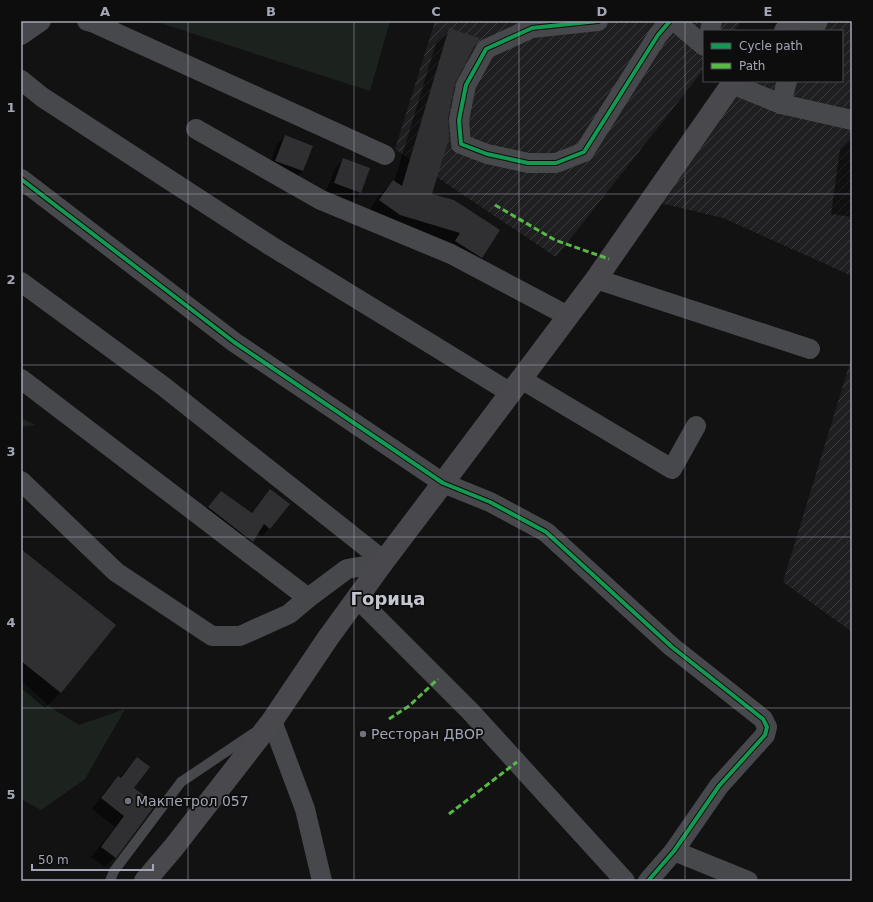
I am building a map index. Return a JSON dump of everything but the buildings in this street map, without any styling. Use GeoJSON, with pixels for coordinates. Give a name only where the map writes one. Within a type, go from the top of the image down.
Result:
{"type":"FeatureCollection","features":[{"type":"Feature","properties":{"kind":"main road"},"geometry":{"type":"LineString","coordinates":[[771,30],[776,21]]}},
{"type":"Feature","properties":{"kind":"main road"},"geometry":{"type":"LineString","coordinates":[[786,30],[795,21]]}},
{"type":"Feature","properties":{"kind":"main road"},"geometry":{"type":"LineString","coordinates":[[145,881],[174,847],[272,721],[328,638],[381,564],[596,279],[733,82]]}},
{"type":"Feature","properties":{"kind":"street"},"geometry":{"type":"LineString","coordinates":[[21,35],[41,21]]}},
{"type":"Feature","properties":{"kind":"street"},"geometry":{"type":"LineString","coordinates":[[86,21],[94,23],[385,155]]}},
{"type":"Feature","properties":{"kind":"street"},"geometry":{"type":"LineString","coordinates":[[598,21],[532,28],[486,49],[466,85],[459,120],[461,144],[487,154],[528,163],[556,163],[584,152],[658,35],[670,21]]}},
{"type":"Feature","properties":{"kind":"street"},"geometry":{"type":"LineString","coordinates":[[676,21],[677,24],[703,45]]}},
{"type":"Feature","properties":{"kind":"street"},"geometry":{"type":"LineString","coordinates":[[813,30],[818,21]]}},
{"type":"Feature","properties":{"kind":"street"},"geometry":{"type":"LineString","coordinates":[[21,80],[42,97],[272,246],[516,386],[672,469],[696,426]]}},
{"type":"Feature","properties":{"kind":"street"},"geometry":{"type":"LineString","coordinates":[[733,82],[780,104],[852,120]]}},
{"type":"Feature","properties":{"kind":"street"},"geometry":{"type":"LineString","coordinates":[[780,104],[788,82]]}},
{"type":"Feature","properties":{"kind":"street"},"geometry":{"type":"LineString","coordinates":[[196,129],[322,200],[451,254],[568,316]]}},
{"type":"Feature","properties":{"kind":"street"},"geometry":{"type":"LineString","coordinates":[[21,179],[234,342],[443,483],[490,502],[546,532],[672,647],[762,719],[767,727],[765,735],[719,786],[674,851],[648,881]]}},
{"type":"Feature","properties":{"kind":"street"},"geometry":{"type":"LineString","coordinates":[[596,279],[810,349]]}},
{"type":"Feature","properties":{"kind":"street"},"geometry":{"type":"LineString","coordinates":[[21,282],[163,386],[381,564]]}},
{"type":"Feature","properties":{"kind":"street"},"geometry":{"type":"LineString","coordinates":[[21,379],[308,598]]}},
{"type":"Feature","properties":{"kind":"street"},"geometry":{"type":"LineString","coordinates":[[21,481],[116,572],[212,636],[240,636],[289,614],[346,569],[381,564]]}},
{"type":"Feature","properties":{"kind":"street"},"geometry":{"type":"LineString","coordinates":[[357,598],[470,711],[625,881]]}},
{"type":"Feature","properties":{"kind":"street"},"geometry":{"type":"LineString","coordinates":[[272,721],[305,810],[322,881]]}},
{"type":"Feature","properties":{"kind":"street"},"geometry":{"type":"LineString","coordinates":[[674,851],[748,881]]}},
{"type":"Feature","properties":{"kind":"lane"},"geometry":{"type":"LineString","coordinates":[[110,881],[114,871],[181,782],[272,721]]}},
{"type":"Feature","properties":{"kind":"shaded area"},"geometry":{"type":"Polygon","coordinates":[[[154,21],[390,21],[370,91],[154,21]]]}},
{"type":"Feature","properties":{"kind":"shaded area"},"geometry":{"type":"Polygon","coordinates":[[[435,21],[742,21],[735,30],[703,30],[703,70],[556,257],[395,149],[435,21]]]}},
{"type":"Feature","properties":{"kind":"shaded area"},"geometry":{"type":"Polygon","coordinates":[[[793,21],[852,21],[852,276],[723,218],[660,203],[744,82],[843,82],[843,30],[786,30],[793,21]]]}},
{"type":"Feature","properties":{"kind":"shaded area"},"geometry":{"type":"Polygon","coordinates":[[[852,356],[852,632],[783,582],[852,356]]]}},
{"type":"Feature","properties":{"kind":"shaded area"},"geometry":{"type":"Polygon","coordinates":[[[21,418],[36,425],[21,427],[21,418]]]}},
{"type":"Feature","properties":{"kind":"shaded area"},"geometry":{"type":"Polygon","coordinates":[[[21,680],[50,707],[79,725],[125,709],[85,779],[41,810],[21,799],[21,680]]]}},
{"type":"Feature","properties":{"kind":"marked path"},"geometry":{"type":"LineString","coordinates":[[495,205],[555,240],[609,259]]}},
{"type":"Feature","properties":{"kind":"marked path"},"geometry":{"type":"LineString","coordinates":[[389,719],[409,706],[438,679]]}},
{"type":"Feature","properties":{"kind":"marked path"},"geometry":{"type":"LineString","coordinates":[[449,814],[517,762]]}},
{"type":"Feature","properties":{"kind":"cycle path"},"geometry":{"type":"LineString","coordinates":[[598,21],[532,28],[486,49],[466,85],[459,120],[461,144],[487,154],[528,163],[556,163],[584,152],[658,35],[670,21]]}},
{"type":"Feature","properties":{"kind":"cycle path"},"geometry":{"type":"LineString","coordinates":[[21,179],[234,342],[443,483],[490,502],[546,532],[672,647],[763,719],[767,727],[765,735],[719,786],[674,851],[648,881]]}},
{"type":"Feature","properties":{"kind":"place","name":"Ресторан ДВОР"},"geometry":{"type":"Point","coordinates":[363,734]}},
{"type":"Feature","properties":{"kind":"place","name":"Макпетрол 057"},"geometry":{"type":"Point","coordinates":[128,801]}},
{"type":"Feature","properties":{"kind":"district","name":"Горица"},"geometry":{"type":"Point","coordinates":[388,598]}}]}
